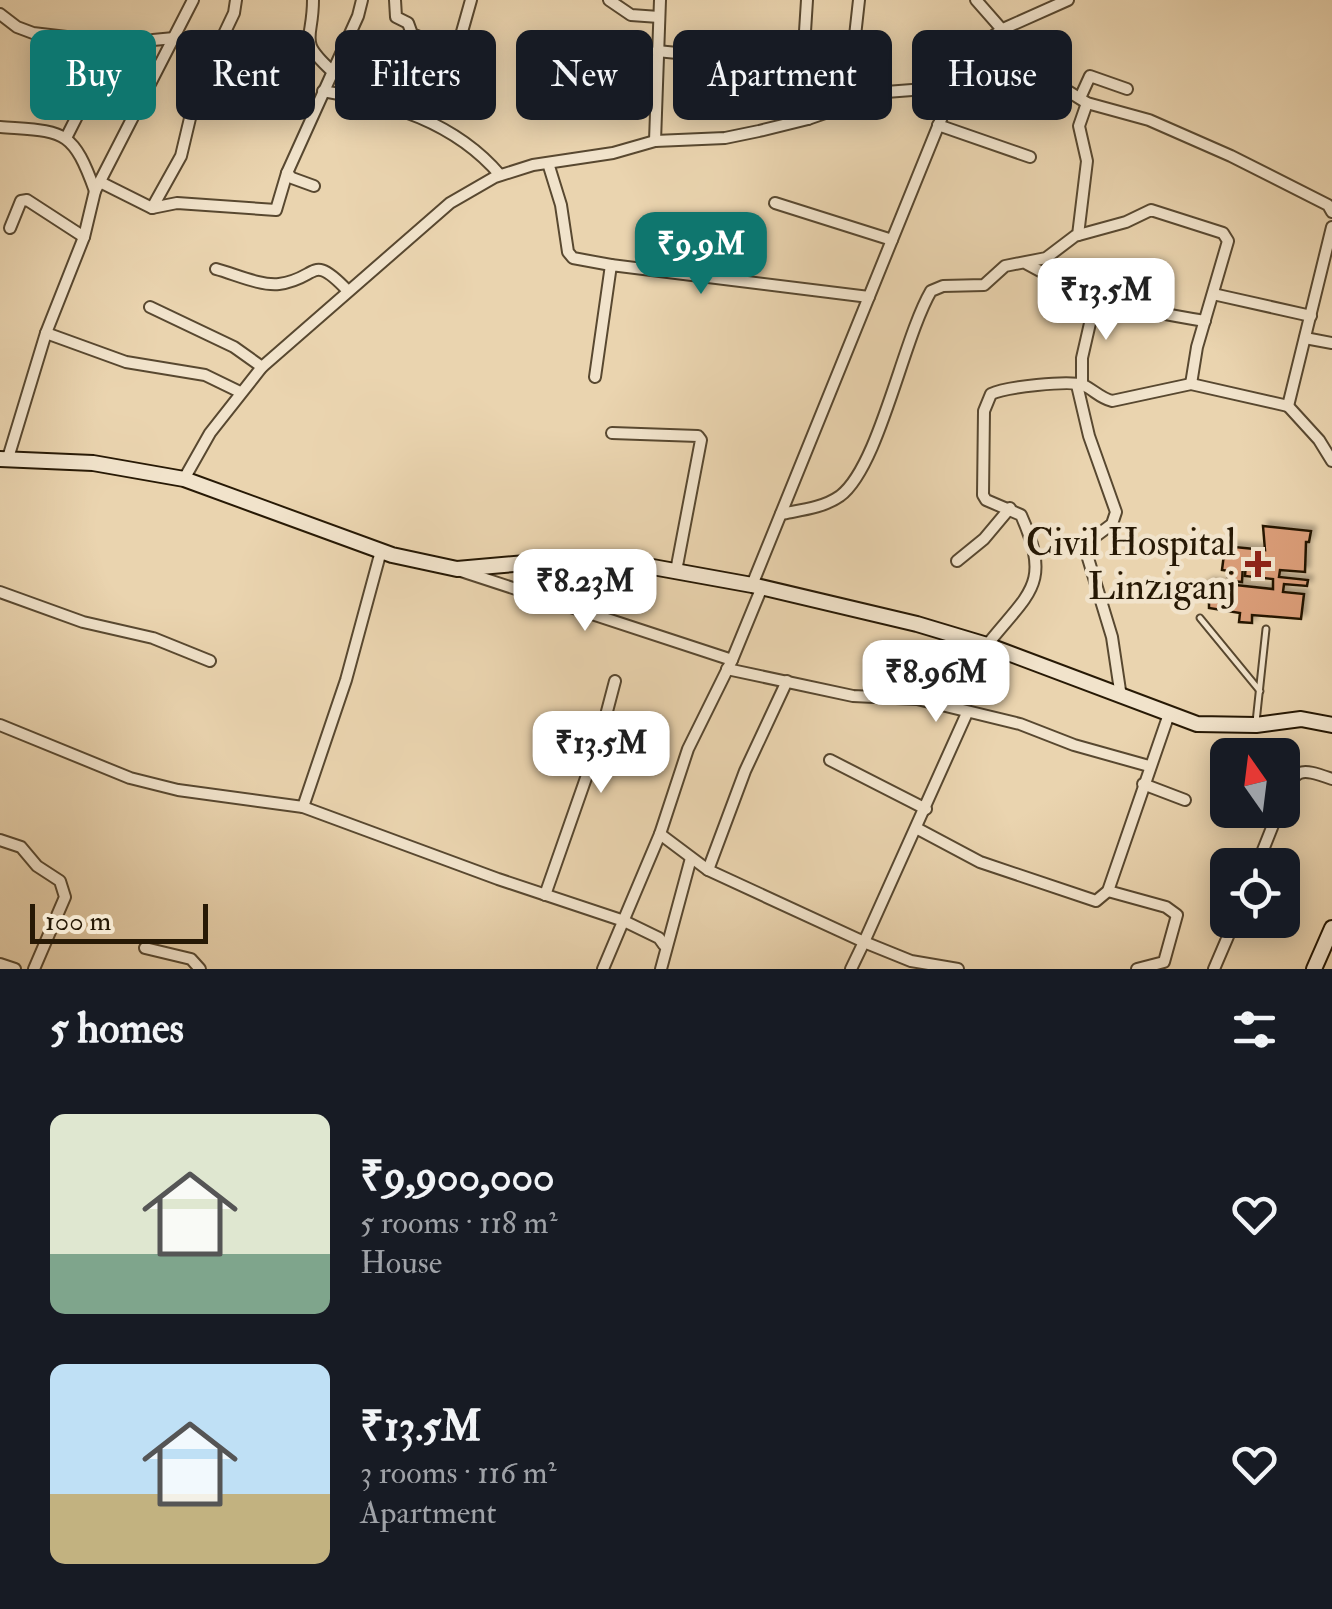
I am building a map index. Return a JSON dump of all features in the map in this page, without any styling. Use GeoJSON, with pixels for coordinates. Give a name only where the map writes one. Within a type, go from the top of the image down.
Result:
{"type":"FeatureCollection","features":[{"type":"Feature","properties":{"kind":"street"},"geometry":{"type":"LineString","coordinates":[[193,0],[97,186],[84,238],[46,334],[4,459],[93,463],[184,478],[380,551],[452,568],[729,665],[853,696],[917,700],[1050,733],[1149,766]]}},
{"type":"Feature","properties":{"kind":"street"},"geometry":{"type":"LineString","coordinates":[[152,208],[181,156],[196,93],[234,13],[236,0]]}},
{"type":"Feature","properties":{"kind":"street"},"geometry":{"type":"LineString","coordinates":[[313,0],[308,44],[311,52],[332,71]]}},
{"type":"Feature","properties":{"kind":"street"},"geometry":{"type":"LineString","coordinates":[[0,128],[51,131],[66,138],[77,149],[97,186],[152,208],[176,203],[276,210],[287,172],[362,0]]}},
{"type":"Feature","properties":{"kind":"street"},"geometry":{"type":"LineString","coordinates":[[395,0],[396,18],[408,23],[412,34],[452,50],[458,46],[472,0]]}},
{"type":"Feature","properties":{"kind":"street"},"geometry":{"type":"LineString","coordinates":[[609,0],[631,14],[659,17]]}},
{"type":"Feature","properties":{"kind":"street"},"geometry":{"type":"LineString","coordinates":[[655,141],[660,0]]}},
{"type":"Feature","properties":{"kind":"street"},"geometry":{"type":"LineString","coordinates":[[805,30],[807,0]]}},
{"type":"Feature","properties":{"kind":"street"},"geometry":{"type":"LineString","coordinates":[[856,30],[860,0]]}},
{"type":"Feature","properties":{"kind":"street"},"geometry":{"type":"LineString","coordinates":[[976,0],[1042,75],[1083,100],[1149,120],[1231,156],[1328,206],[1332,212]]}},
{"type":"Feature","properties":{"kind":"street"},"geometry":{"type":"LineString","coordinates":[[1003,29],[1068,0]]}},
{"type":"Feature","properties":{"kind":"street"},"geometry":{"type":"LineString","coordinates":[[0,14],[17,28],[30,32]]}},
{"type":"Feature","properties":{"kind":"street"},"geometry":{"type":"LineString","coordinates":[[156,40],[174,38]]}},
{"type":"Feature","properties":{"kind":"street"},"geometry":{"type":"LineString","coordinates":[[656,52],[673,53]]}},
{"type":"Feature","properties":{"kind":"street"},"geometry":{"type":"LineString","coordinates":[[1078,235],[1087,161],[1079,126],[1090,76],[1127,89]]}},
{"type":"Feature","properties":{"kind":"street"},"geometry":{"type":"LineString","coordinates":[[324,91],[414,114],[484,156],[500,175]]}},
{"type":"Feature","properties":{"kind":"street"},"geometry":{"type":"LineString","coordinates":[[66,138],[75,120]]}},
{"type":"Feature","properties":{"kind":"street"},"geometry":{"type":"LineString","coordinates":[[184,478],[210,433],[262,367],[450,203],[500,175],[613,154],[655,141],[725,138],[800,120]]}},
{"type":"Feature","properties":{"kind":"street"},"geometry":{"type":"LineString","coordinates":[[603,969],[660,834],[688,749],[729,665],[781,514],[940,120]]}},
{"type":"Feature","properties":{"kind":"street"},"geometry":{"type":"LineString","coordinates":[[938,126],[1030,157]]}},
{"type":"Feature","properties":{"kind":"street"},"geometry":{"type":"LineString","coordinates":[[548,164],[561,205],[568,252],[574,258],[869,296]]}},
{"type":"Feature","properties":{"kind":"street"},"geometry":{"type":"LineString","coordinates":[[287,172],[292,178],[314,186]]}},
{"type":"Feature","properties":{"kind":"street"},"geometry":{"type":"LineString","coordinates":[[10,228],[24,199],[84,238]]}},
{"type":"Feature","properties":{"kind":"street"},"geometry":{"type":"LineString","coordinates":[[775,203],[892,240]]}},
{"type":"Feature","properties":{"kind":"street"},"geometry":{"type":"LineString","coordinates":[[781,514],[822,506],[852,484],[931,292],[943,286],[984,286],[1006,266],[1046,258],[1078,235],[1156,209],[1223,233],[1228,241],[1196,347],[1192,384]]}},
{"type":"Feature","properties":{"kind":"street"},"geometry":{"type":"LineString","coordinates":[[1288,406],[1332,228]]}},
{"type":"Feature","properties":{"kind":"street"},"geometry":{"type":"LineString","coordinates":[[596,377],[611,264]]}},
{"type":"Feature","properties":{"kind":"street"},"geometry":{"type":"LineString","coordinates":[[1027,264],[1096,298],[1205,320]]}},
{"type":"Feature","properties":{"kind":"street"},"geometry":{"type":"LineString","coordinates":[[216,269],[278,284],[322,268],[330,271],[348,291]]}},
{"type":"Feature","properties":{"kind":"street"},"geometry":{"type":"LineString","coordinates":[[1213,294],[1311,316]]}},
{"type":"Feature","properties":{"kind":"street"},"geometry":{"type":"LineString","coordinates":[[1096,298],[1080,385],[1089,436],[1116,512],[1112,524],[1084,545],[1112,637],[1121,697]]}},
{"type":"Feature","properties":{"kind":"street"},"geometry":{"type":"LineString","coordinates":[[150,307],[234,347],[262,367]]}},
{"type":"Feature","properties":{"kind":"street"},"geometry":{"type":"LineString","coordinates":[[46,334],[126,362],[204,375],[240,392]]}},
{"type":"Feature","properties":{"kind":"street"},"geometry":{"type":"LineString","coordinates":[[1306,338],[1332,343]]}},
{"type":"Feature","properties":{"kind":"street"},"geometry":{"type":"LineString","coordinates":[[987,644],[1028,594],[1038,570],[1034,544],[1021,516],[983,495],[986,401],[998,390],[1080,385],[1112,401],[1192,384],[1288,406],[1332,461]]}},
{"type":"Feature","properties":{"kind":"street"},"geometry":{"type":"LineString","coordinates":[[612,433],[698,436],[701,440],[676,571]]}},
{"type":"Feature","properties":{"kind":"street"},"geometry":{"type":"LineString","coordinates":[[957,560],[984,540],[1010,508]]}},
{"type":"Feature","properties":{"kind":"street"},"geometry":{"type":"LineString","coordinates":[[303,807],[346,680],[380,551]]}},
{"type":"Feature","properties":{"kind":"street"},"geometry":{"type":"LineString","coordinates":[[452,568],[625,562],[676,571],[757,586],[987,644],[1196,724],[1256,725],[1301,719],[1332,725]]}},
{"type":"Feature","properties":{"kind":"street"},"geometry":{"type":"LineString","coordinates":[[0,592],[84,622],[153,638],[210,661]]}},
{"type":"Feature","properties":{"kind":"street"},"geometry":{"type":"LineString","coordinates":[[546,895],[600,738],[615,680]]}},
{"type":"Feature","properties":{"kind":"street"},"geometry":{"type":"LineString","coordinates":[[708,870],[746,771],[787,681]]}},
{"type":"Feature","properties":{"kind":"street"},"geometry":{"type":"LineString","coordinates":[[851,969],[918,829],[967,713]]}},
{"type":"Feature","properties":{"kind":"street"},"geometry":{"type":"LineString","coordinates":[[918,829],[980,862],[1092,901],[1108,891],[1169,714]]}},
{"type":"Feature","properties":{"kind":"street"},"geometry":{"type":"LineString","coordinates":[[0,725],[130,778],[178,790],[303,807],[624,921],[659,938],[664,945]]}},
{"type":"Feature","properties":{"kind":"street"},"geometry":{"type":"LineString","coordinates":[[830,760],[926,809]]}},
{"type":"Feature","properties":{"kind":"street"},"geometry":{"type":"LineString","coordinates":[[1300,772],[1308,770],[1332,778]]}},
{"type":"Feature","properties":{"kind":"street"},"geometry":{"type":"LineString","coordinates":[[1143,784],[1185,800]]}},
{"type":"Feature","properties":{"kind":"street"},"geometry":{"type":"LineString","coordinates":[[660,834],[708,870],[864,942],[910,961],[958,969]]}},
{"type":"Feature","properties":{"kind":"street"},"geometry":{"type":"LineString","coordinates":[[0,840],[21,847],[64,888],[65,896],[34,969]]}},
{"type":"Feature","properties":{"kind":"street"},"geometry":{"type":"LineString","coordinates":[[661,969],[691,858]]}},
{"type":"Feature","properties":{"kind":"street"},"geometry":{"type":"LineString","coordinates":[[1108,891],[1166,907],[1176,914],[1164,962],[1137,969]]}},
{"type":"Feature","properties":{"kind":"street"},"geometry":{"type":"LineString","coordinates":[[1314,969],[1332,928]]}},
{"type":"Feature","properties":{"kind":"street"},"geometry":{"type":"LineString","coordinates":[[1214,969],[1227,938]]}},
{"type":"Feature","properties":{"kind":"street"},"geometry":{"type":"LineString","coordinates":[[145,948],[191,959],[200,969]]}},
{"type":"Feature","properties":{"kind":"street"},"geometry":{"type":"LineString","coordinates":[[0,964],[16,969]]}},
{"type":"Feature","properties":{"kind":"lane"},"geometry":{"type":"LineString","coordinates":[[1200,618],[1260,691]]}},
{"type":"Feature","properties":{"kind":"lane"},"geometry":{"type":"LineString","coordinates":[[1256,725],[1266,629]]}},
{"type":"Feature","properties":{"kind":"building"},"geometry":{"type":"Polygon","coordinates":[[[1263,526],[1311,531],[1306,542],[1305,572],[1280,570],[1279,577],[1308,580],[1307,586],[1284,584],[1283,592],[1304,594],[1301,619],[1252,615],[1252,623],[1239,622],[1240,613],[1209,608],[1209,601],[1201,600],[1202,585],[1207,586],[1208,582],[1273,589],[1273,579],[1245,576],[1246,564],[1242,582],[1233,581],[1228,577],[1229,571],[1222,570],[1225,546],[1265,550],[1263,526]]]}},
{"type":"Feature","properties":{"kind":"place","name":"Civil Hospital Linziganj"},"geometry":{"type":"Point","coordinates":[1258,564]}}]}
